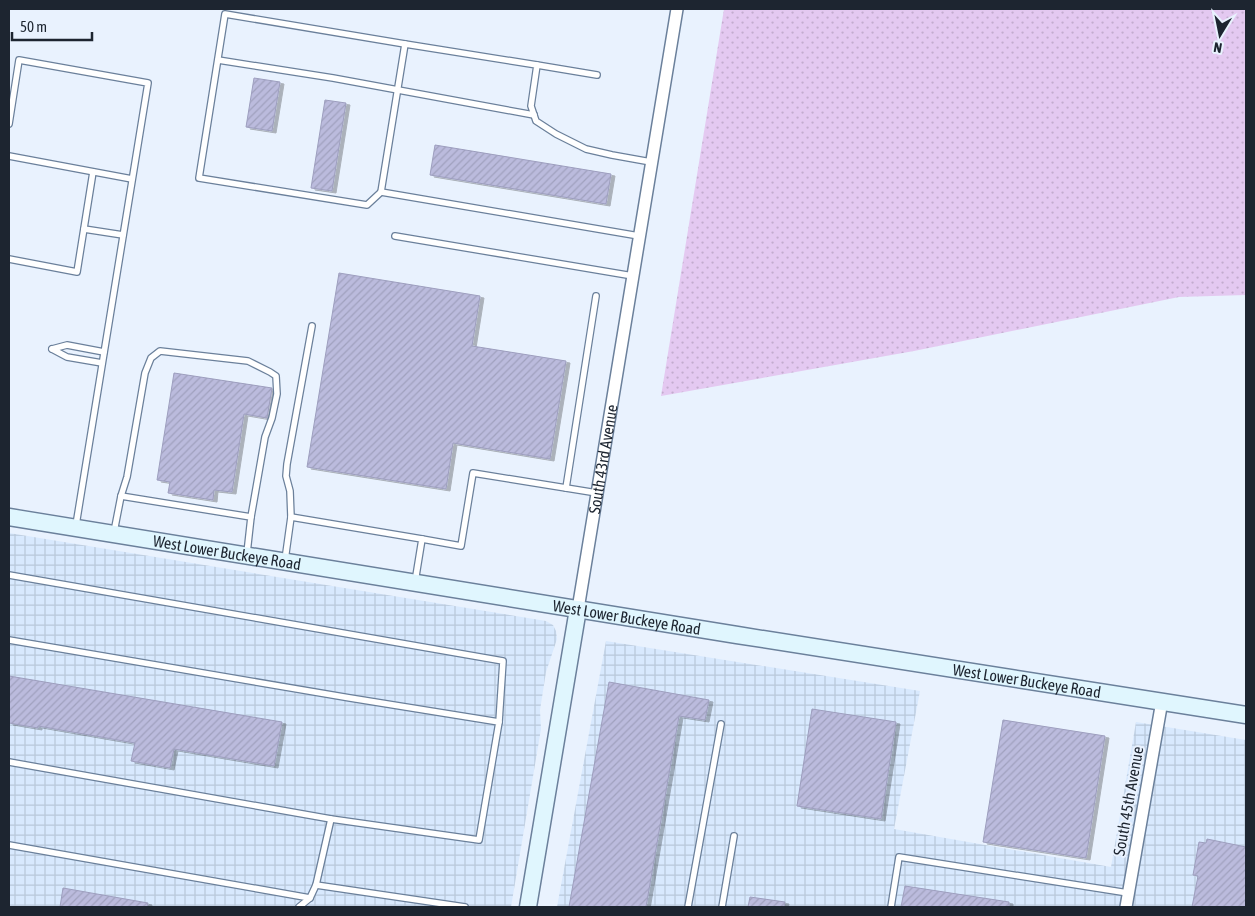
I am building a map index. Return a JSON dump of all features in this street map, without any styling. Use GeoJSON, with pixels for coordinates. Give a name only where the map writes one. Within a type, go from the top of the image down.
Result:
{"type":"FeatureCollection","features":[{"type":"Feature","properties":{"kind":"main road","name":"West Lower Buckeye Road"},"geometry":{"type":"LineString","coordinates":[[9,517],[1246,714]]}},
{"type":"Feature","properties":{"kind":"main road","name":"South 43rd Avenue"},"geometry":{"type":"LineString","coordinates":[[528,907],[578,609]]}},
{"type":"Feature","properties":{"kind":"street","name":"South 43rd Avenue"},"geometry":{"type":"LineString","coordinates":[[578,609],[677,9]]}},
{"type":"Feature","properties":{"kind":"street","name":"South 45th Avenue"},"geometry":{"type":"LineString","coordinates":[[1126,907],[1162,701]]}},
{"type":"Feature","properties":{"kind":"lane"},"geometry":{"type":"LineString","coordinates":[[405,44],[381,192],[366,205],[199,178],[225,14],[597,75]]}},
{"type":"Feature","properties":{"kind":"lane"},"geometry":{"type":"LineString","coordinates":[[9,124],[19,60],[148,83],[76,528]]}},
{"type":"Feature","properties":{"kind":"lane"},"geometry":{"type":"LineString","coordinates":[[218,60],[333,78],[534,115]]}},
{"type":"Feature","properties":{"kind":"lane"},"geometry":{"type":"LineString","coordinates":[[537,65],[531,106],[536,121],[556,134],[586,149],[651,162]]}},
{"type":"Feature","properties":{"kind":"lane"},"geometry":{"type":"LineString","coordinates":[[9,156],[132,178]]}},
{"type":"Feature","properties":{"kind":"lane"},"geometry":{"type":"LineString","coordinates":[[9,259],[78,272],[93,172]]}},
{"type":"Feature","properties":{"kind":"lane"},"geometry":{"type":"LineString","coordinates":[[381,192],[639,236]]}},
{"type":"Feature","properties":{"kind":"lane"},"geometry":{"type":"LineString","coordinates":[[84,229],[123,235]]}},
{"type":"Feature","properties":{"kind":"lane"},"geometry":{"type":"LineString","coordinates":[[395,236],[633,276]]}},
{"type":"Feature","properties":{"kind":"lane"},"geometry":{"type":"LineString","coordinates":[[566,488],[596,296]]}},
{"type":"Feature","properties":{"kind":"lane"},"geometry":{"type":"LineString","coordinates":[[285,562],[291,517],[290,491],[286,476],[287,464],[312,326]]}},
{"type":"Feature","properties":{"kind":"lane"},"geometry":{"type":"LineString","coordinates":[[102,363],[67,357],[52,349],[67,345],[104,352]]}},
{"type":"Feature","properties":{"kind":"lane"},"geometry":{"type":"LineString","coordinates":[[114,534],[121,496],[127,477],[145,373],[151,358],[160,351],[248,361],[276,376],[277,394],[266,437],[254,500],[247,555]]}},
{"type":"Feature","properties":{"kind":"lane"},"geometry":{"type":"LineString","coordinates":[[291,517],[461,546],[473,473],[597,493]]}},
{"type":"Feature","properties":{"kind":"lane"},"geometry":{"type":"LineString","coordinates":[[121,496],[251,517]]}},
{"type":"Feature","properties":{"kind":"lane"},"geometry":{"type":"LineString","coordinates":[[415,583],[422,540]]}},
{"type":"Feature","properties":{"kind":"lane"},"geometry":{"type":"LineString","coordinates":[[9,575],[503,661],[499,722],[479,840],[331,819],[9,762]]}},
{"type":"Feature","properties":{"kind":"lane"},"geometry":{"type":"LineString","coordinates":[[9,640],[499,722]]}},
{"type":"Feature","properties":{"kind":"lane"},"geometry":{"type":"LineString","coordinates":[[688,907],[721,724]]}},
{"type":"Feature","properties":{"kind":"lane"},"geometry":{"type":"LineString","coordinates":[[299,907],[310,898],[316,885],[331,819]]}},
{"type":"Feature","properties":{"kind":"lane"},"geometry":{"type":"LineString","coordinates":[[722,907],[734,836]]}},
{"type":"Feature","properties":{"kind":"lane"},"geometry":{"type":"LineString","coordinates":[[9,845],[310,898]]}},
{"type":"Feature","properties":{"kind":"lane"},"geometry":{"type":"LineString","coordinates":[[891,907],[899,856],[1128,893]]}},
{"type":"Feature","properties":{"kind":"lane"},"geometry":{"type":"LineString","coordinates":[[316,885],[465,907]]}},
{"type":"Feature","properties":{"kind":"shaded area"},"geometry":{"type":"Polygon","coordinates":[[[724,9],[1246,9],[1246,295],[1179,297],[914,351],[661,396],[724,9]]]}},
{"type":"Feature","properties":{"kind":"shaded area"},"geometry":{"type":"Polygon","coordinates":[[[9,533],[546,621],[553,625],[557,639],[546,672],[540,710],[541,729],[511,907],[9,907],[9,533]]]}},
{"type":"Feature","properties":{"kind":"shaded area"},"geometry":{"type":"Polygon","coordinates":[[[606,641],[920,691],[894,829],[1111,867],[1136,722],[1246,740],[1246,907],[557,907],[606,641]]]}},
{"type":"Feature","properties":{"kind":"building"},"geometry":{"type":"Polygon","coordinates":[[[254,78],[280,82],[272,131],[246,127],[254,78]]]}},
{"type":"Feature","properties":{"kind":"building"},"geometry":{"type":"Polygon","coordinates":[[[325,100],[346,103],[332,191],[311,188],[325,100]]]}},
{"type":"Feature","properties":{"kind":"building"},"geometry":{"type":"Polygon","coordinates":[[[435,145],[611,174],[606,204],[430,175],[435,145]]]}},
{"type":"Feature","properties":{"kind":"building"},"geometry":{"type":"Polygon","coordinates":[[[339,273],[480,296],[472,346],[566,361],[550,459],[453,443],[446,489],[307,467],[339,273]]]}},
{"type":"Feature","properties":{"kind":"building"},"geometry":{"type":"Polygon","coordinates":[[[174,373],[272,388],[267,418],[244,414],[232,492],[214,490],[213,500],[168,493],[170,482],[157,480],[174,373]]]}},
{"type":"Feature","properties":{"kind":"building"},"geometry":{"type":"Polygon","coordinates":[[[9,676],[282,722],[274,766],[174,749],[170,768],[131,761],[135,743],[38,726],[38,728],[9,723],[9,676]]]}},
{"type":"Feature","properties":{"kind":"building"},"geometry":{"type":"Polygon","coordinates":[[[609,682],[709,700],[705,720],[679,716],[646,907],[569,907],[609,682]]]}},
{"type":"Feature","properties":{"kind":"building"},"geometry":{"type":"Polygon","coordinates":[[[812,709],[896,722],[881,819],[797,806],[812,709]]]}},
{"type":"Feature","properties":{"kind":"building"},"geometry":{"type":"Polygon","coordinates":[[[1003,720],[1105,736],[1086,858],[983,842],[1003,720]]]}},
{"type":"Feature","properties":{"kind":"building"},"geometry":{"type":"Polygon","coordinates":[[[1207,839],[1246,847],[1246,907],[1192,907],[1198,876],[1193,875],[1199,842],[1206,843],[1207,839]]]}},
{"type":"Feature","properties":{"kind":"building"},"geometry":{"type":"Polygon","coordinates":[[[905,886],[1009,902],[1009,907],[901,907],[905,886]]]}},
{"type":"Feature","properties":{"kind":"building"},"geometry":{"type":"Polygon","coordinates":[[[63,888],[148,903],[147,907],[60,907],[63,888]]]}},
{"type":"Feature","properties":{"kind":"building"},"geometry":{"type":"Polygon","coordinates":[[[750,897],[785,902],[784,907],[748,907],[750,897]]]}}]}
